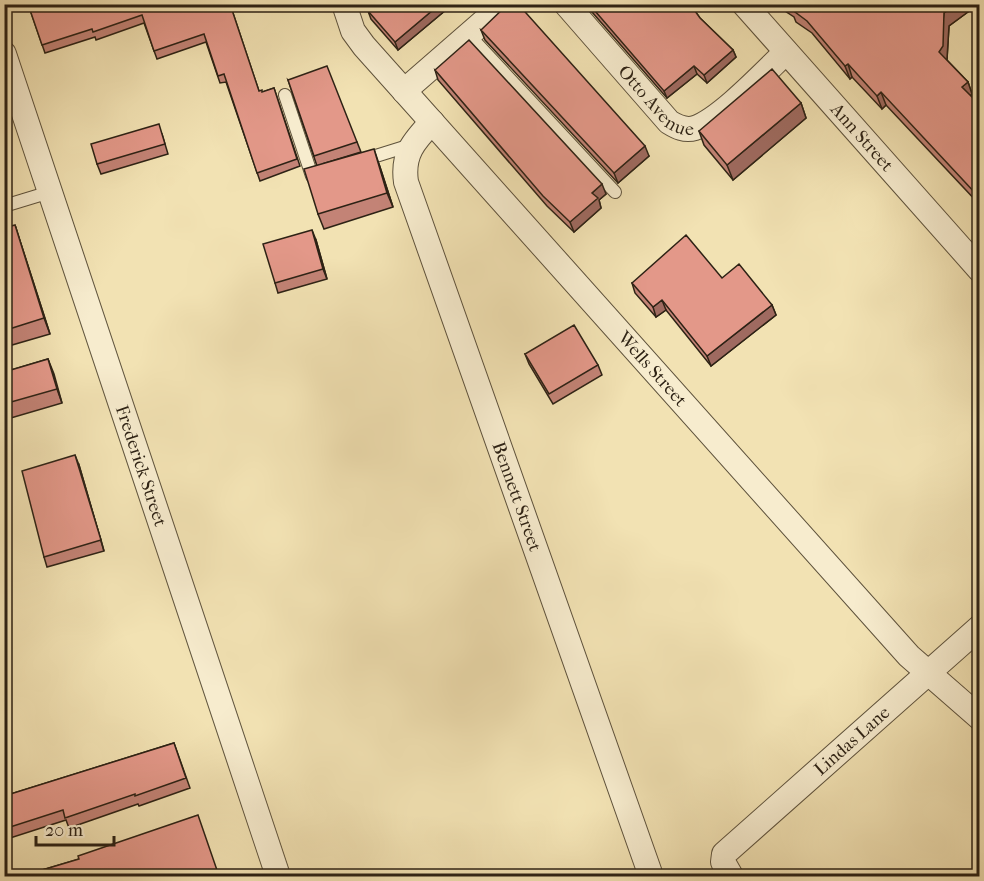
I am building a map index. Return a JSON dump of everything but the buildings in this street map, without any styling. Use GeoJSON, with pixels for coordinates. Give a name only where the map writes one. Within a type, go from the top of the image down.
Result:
{"type":"FeatureCollection","features":[{"type":"Feature","properties":{"kind":"street","name":"Wells Street"},"geometry":{"type":"LineString","coordinates":[[345,4],[357,37],[757,488],[909,656],[980,718]]}},
{"type":"Feature","properties":{"kind":"street"},"geometry":{"type":"LineString","coordinates":[[404,91],[504,4]]}},
{"type":"Feature","properties":{"kind":"street","name":"Otto Avenue"},"geometry":{"type":"LineString","coordinates":[[566,4],[669,122],[681,129],[694,128],[712,118],[786,52]]}},
{"type":"Feature","properties":{"kind":"street","name":"Ann Street"},"geometry":{"type":"LineString","coordinates":[[744,4],[980,270]]}},
{"type":"Feature","properties":{"kind":"street","name":"Frederick Street"},"geometry":{"type":"LineString","coordinates":[[4,54],[278,876]]}},
{"type":"Feature","properties":{"kind":"street"},"geometry":{"type":"LineString","coordinates":[[411,145],[432,122]]}},
{"type":"Feature","properties":{"kind":"street","name":"Bennett Street"},"geometry":{"type":"LineString","coordinates":[[411,145],[404,162],[406,182],[651,876]]}},
{"type":"Feature","properties":{"kind":"street","name":"Lindas Lane"},"geometry":{"type":"LineString","coordinates":[[728,865],[980,627]]}},
{"type":"Feature","properties":{"kind":"lane"},"geometry":{"type":"LineString","coordinates":[[469,35],[615,192]]}},
{"type":"Feature","properties":{"kind":"lane"},"geometry":{"type":"LineString","coordinates":[[285,95],[312,176],[411,145]]}},
{"type":"Feature","properties":{"kind":"lane"},"geometry":{"type":"LineString","coordinates":[[4,206],[51,192]]}}]}
